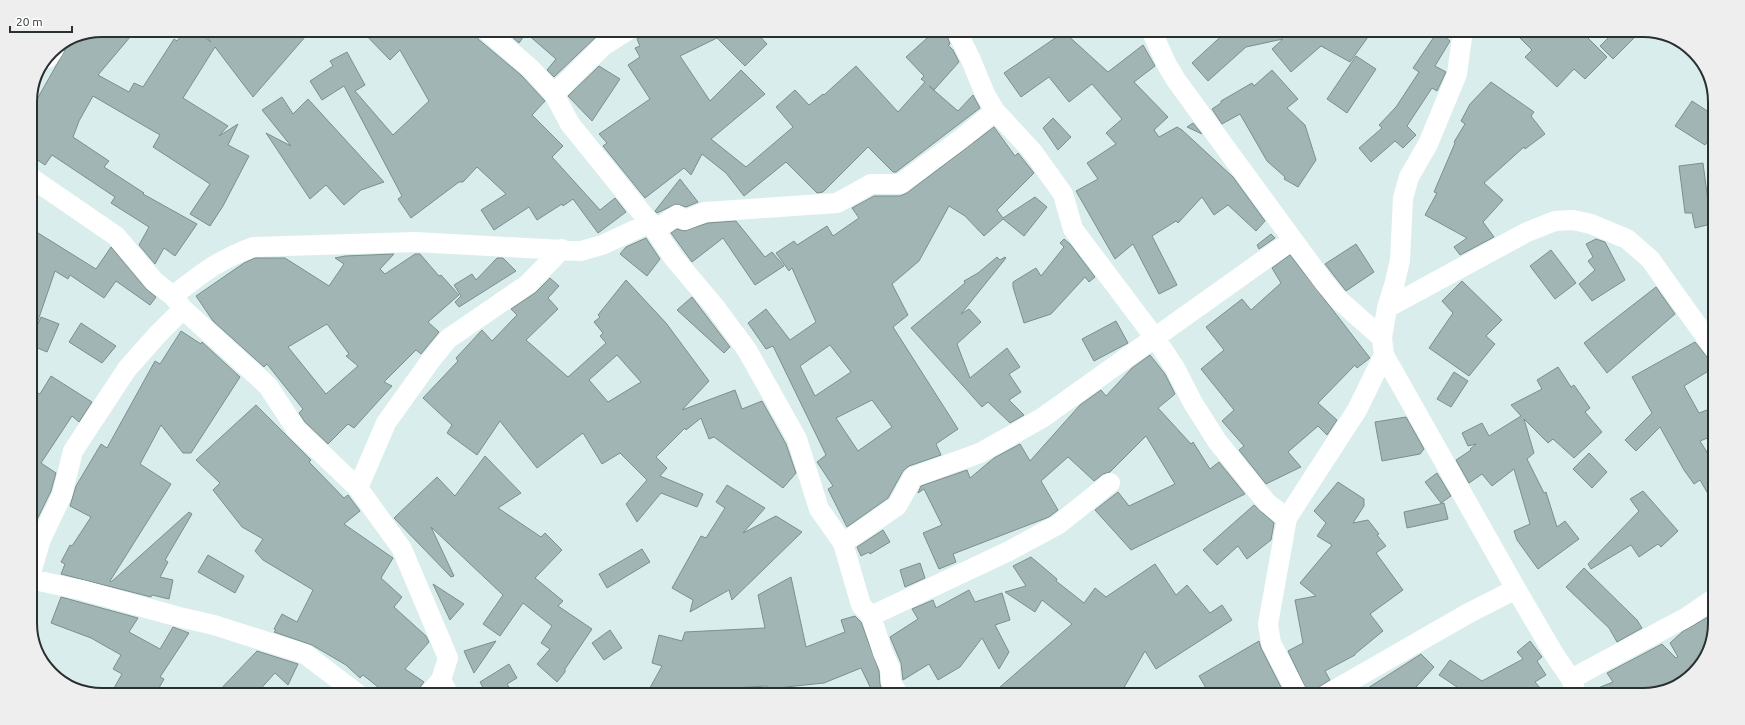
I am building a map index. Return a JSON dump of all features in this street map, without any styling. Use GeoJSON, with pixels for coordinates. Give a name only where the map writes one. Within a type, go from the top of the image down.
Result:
{"type":"FeatureCollection","features":[{"type":"Feature","properties":{"kind":"street"},"geometry":{"type":"LineString","coordinates":[[494,37],[531,69],[554,94],[570,124],[650,223],[673,257],[747,350],[797,439],[819,509],[843,542],[861,605],[871,616],[882,653],[890,668],[891,683],[894,688]]}},
{"type":"Feature","properties":{"kind":"street"},"geometry":{"type":"LineString","coordinates":[[554,94],[603,46],[617,37]]}},
{"type":"Feature","properties":{"kind":"street"},"geometry":{"type":"LineString","coordinates":[[960,37],[972,60],[985,94],[995,111],[1033,152],[1063,194],[1073,229],[1176,368],[1193,403],[1218,441],[1267,503],[1287,518]]}},
{"type":"Feature","properties":{"kind":"street"},"geometry":{"type":"LineString","coordinates":[[1155,37],[1167,66],[1176,80],[1322,281],[1383,346],[1516,589],[1574,687],[1708,603]]}},
{"type":"Feature","properties":{"kind":"street"},"geometry":{"type":"LineString","coordinates":[[1294,688],[1271,643],[1268,624],[1287,518],[1357,410],[1383,346],[1387,308],[1396,282],[1400,260],[1403,198],[1409,177],[1428,144],[1457,74],[1462,37]]}},
{"type":"Feature","properties":{"kind":"street"},"geometry":{"type":"LineString","coordinates":[[37,552],[41,539],[62,495],[73,451],[127,370],[158,334],[178,303],[212,266],[230,256],[253,248],[415,242],[581,251],[602,245],[650,223],[660,227],[677,216],[685,220],[704,212],[837,203],[871,184],[900,184],[961,139],[995,111]]}},
{"type":"Feature","properties":{"kind":"street"},"geometry":{"type":"LineString","coordinates":[[37,182],[116,236],[155,282],[268,386],[296,429],[358,488],[402,548],[448,658],[445,687]]}},
{"type":"Feature","properties":{"kind":"street"},"geometry":{"type":"LineString","coordinates":[[1387,308],[1527,232],[1555,221],[1573,220],[1592,224],[1627,239],[1650,259],[1708,340]]}},
{"type":"Feature","properties":{"kind":"street"},"geometry":{"type":"LineString","coordinates":[[843,542],[898,506],[913,477],[980,453],[1042,418],[1292,240]]}},
{"type":"Feature","properties":{"kind":"street"},"geometry":{"type":"LineString","coordinates":[[358,488],[386,423],[431,360],[448,339],[528,284],[562,249]]}},
{"type":"Feature","properties":{"kind":"street"},"geometry":{"type":"LineString","coordinates":[[871,616],[1009,551],[1059,524],[1110,483]]}},
{"type":"Feature","properties":{"kind":"street"},"geometry":{"type":"LineString","coordinates":[[37,581],[81,590],[214,625],[305,654],[351,688]]}},
{"type":"Feature","properties":{"kind":"street"},"geometry":{"type":"LineString","coordinates":[[1338,688],[1467,614],[1516,589]]}},
{"type":"Feature","properties":{"kind":"building"},"geometry":{"type":"Polygon","coordinates":[[[130,37],[98,75],[129,92],[134,83],[143,87],[174,39],[177,41],[180,37],[204,37],[211,42],[207,37],[305,37],[253,97],[215,47],[183,98],[228,126],[219,136],[238,124],[228,145],[249,156],[223,206],[210,226],[190,214],[210,184],[153,147],[160,135],[93,96],[79,121],[73,137],[109,161],[104,167],[144,193],[143,194],[197,224],[175,256],[164,248],[155,264],[139,245],[149,227],[111,203],[115,197],[52,155],[45,165],[37,160],[37,99],[66,48],[89,38],[130,37]]]}},
{"type":"Feature","properties":{"kind":"building"},"geometry":{"type":"Polygon","coordinates":[[[368,37],[477,37],[521,75],[545,101],[532,115],[563,146],[552,157],[600,210],[615,198],[626,212],[598,233],[573,199],[563,206],[562,204],[537,220],[529,207],[494,230],[481,210],[506,194],[477,167],[463,182],[459,182],[411,218],[398,199],[402,196],[344,86],[322,100],[310,81],[333,66],[330,61],[347,52],[365,85],[355,91],[393,135],[429,101],[400,50],[390,60],[368,37]]]}},
{"type":"Feature","properties":{"kind":"building"},"geometry":{"type":"Polygon","coordinates":[[[512,37],[523,37],[519,43],[512,37]]]}},
{"type":"Feature","properties":{"kind":"building"},"geometry":{"type":"Polygon","coordinates":[[[531,37],[596,37],[554,77],[547,70],[556,59],[531,37]]]}},
{"type":"Feature","properties":{"kind":"building"},"geometry":{"type":"Polygon","coordinates":[[[641,37],[760,37],[767,44],[745,66],[717,38],[680,56],[710,101],[741,70],[765,94],[711,139],[746,167],[793,127],[776,107],[795,90],[809,105],[823,94],[824,95],[856,66],[898,112],[925,82],[921,79],[924,76],[906,57],[928,37],[948,37],[950,44],[948,45],[953,50],[959,62],[934,90],[929,86],[958,111],[973,95],[980,108],[896,172],[893,172],[868,147],[823,192],[817,193],[786,162],[744,196],[726,173],[702,154],[691,175],[684,168],[645,198],[603,146],[607,143],[599,134],[650,99],[628,65],[640,57],[635,48],[640,46],[637,39],[641,37]]]}},
{"type":"Feature","properties":{"kind":"building"},"geometry":{"type":"Polygon","coordinates":[[[1057,37],[1070,37],[1108,72],[1143,45],[1155,66],[1134,82],[1168,117],[1154,130],[1159,137],[1177,127],[1182,130],[1233,177],[1265,221],[1256,231],[1228,205],[1214,215],[1202,197],[1178,223],[1176,221],[1152,236],[1177,285],[1159,294],[1133,244],[1115,259],[1076,191],[1098,179],[1087,163],[1116,144],[1106,133],[1122,119],[1092,84],[1069,102],[1049,77],[1021,97],[1004,73],[1057,37]]]}},
{"type":"Feature","properties":{"kind":"building"},"geometry":{"type":"Polygon","coordinates":[[[1220,37],[1368,37],[1350,62],[1321,46],[1291,72],[1272,49],[1283,39],[1246,47],[1208,81],[1192,63],[1220,37]]]}},
{"type":"Feature","properties":{"kind":"building"},"geometry":{"type":"Polygon","coordinates":[[[1434,37],[1445,37],[1450,41],[1435,66],[1446,72],[1437,91],[1432,88],[1407,126],[1416,135],[1403,148],[1395,141],[1371,162],[1359,148],[1382,128],[1379,125],[1396,107],[1419,72],[1413,68],[1434,37]]]}},
{"type":"Feature","properties":{"kind":"building"},"geometry":{"type":"Polygon","coordinates":[[[1519,37],[1587,37],[1607,57],[1585,79],[1574,69],[1557,87],[1525,57],[1532,50],[1519,37]]]}},
{"type":"Feature","properties":{"kind":"building"},"geometry":{"type":"Polygon","coordinates":[[[1609,37],[1635,37],[1613,59],[1600,46],[1609,37]]]}},
{"type":"Feature","properties":{"kind":"building"},"geometry":{"type":"Polygon","coordinates":[[[1356,56],[1376,69],[1347,113],[1327,99],[1356,56]]]}},
{"type":"Feature","properties":{"kind":"building"},"geometry":{"type":"Polygon","coordinates":[[[599,66],[620,79],[592,121],[568,96],[599,66]]]}},
{"type":"Feature","properties":{"kind":"building"},"geometry":{"type":"Polygon","coordinates":[[[1272,70],[1298,99],[1287,108],[1305,125],[1316,160],[1298,187],[1284,179],[1285,177],[1267,161],[1240,114],[1222,124],[1212,109],[1221,103],[1221,101],[1252,83],[1254,86],[1272,70]]]}},
{"type":"Feature","properties":{"kind":"building"},"geometry":{"type":"Polygon","coordinates":[[[1491,82],[1534,112],[1531,116],[1545,134],[1525,149],[1524,147],[1484,183],[1503,200],[1483,222],[1494,237],[1460,255],[1454,247],[1467,238],[1425,215],[1437,193],[1434,192],[1455,143],[1454,142],[1465,124],[1461,121],[1470,104],[1491,82]]]}},
{"type":"Feature","properties":{"kind":"building"},"geometry":{"type":"Polygon","coordinates":[[[282,97],[293,114],[308,99],[384,182],[361,190],[344,205],[326,185],[310,199],[266,133],[291,146],[262,110],[282,97]]]}},
{"type":"Feature","properties":{"kind":"building"},"geometry":{"type":"Polygon","coordinates":[[[1692,101],[1708,111],[1708,140],[1705,145],[1675,126],[1692,101]]]}},
{"type":"Feature","properties":{"kind":"building"},"geometry":{"type":"Polygon","coordinates":[[[1053,118],[1071,137],[1058,150],[1043,128],[1053,118]]]}},
{"type":"Feature","properties":{"kind":"building"},"geometry":{"type":"Polygon","coordinates":[[[1193,123],[1202,134],[1187,127],[1193,123]]]}},
{"type":"Feature","properties":{"kind":"building"},"geometry":{"type":"Polygon","coordinates":[[[994,127],[1015,156],[1018,153],[1034,173],[997,210],[1003,218],[1035,197],[1047,207],[1024,236],[1003,219],[984,236],[965,216],[949,206],[919,261],[892,284],[908,315],[893,327],[958,429],[936,444],[941,455],[909,466],[903,471],[888,498],[847,527],[828,489],[833,486],[817,462],[826,455],[773,346],[766,349],[748,323],[766,309],[790,340],[816,322],[792,268],[789,271],[776,253],[794,241],[797,245],[827,226],[833,236],[859,218],[852,208],[874,196],[900,196],[907,193],[994,127]],[[830,345],[800,366],[815,396],[851,372],[830,345]],[[872,400],[836,418],[858,451],[892,427],[872,400]]]}},
{"type":"Feature","properties":{"kind":"building"},"geometry":{"type":"Polygon","coordinates":[[[1703,163],[1708,201],[1708,225],[1695,228],[1692,213],[1685,213],[1679,166],[1703,163]]]}},
{"type":"Feature","properties":{"kind":"building"},"geometry":{"type":"Polygon","coordinates":[[[680,179],[698,202],[686,207],[676,204],[657,213],[655,211],[680,179]]]}},
{"type":"Feature","properties":{"kind":"building"},"geometry":{"type":"Polygon","coordinates":[[[736,221],[765,257],[772,252],[784,266],[755,285],[723,238],[692,262],[671,233],[677,229],[684,231],[708,223],[736,221]]]}},
{"type":"Feature","properties":{"kind":"building"},"geometry":{"type":"Polygon","coordinates":[[[37,232],[96,269],[111,247],[146,289],[156,297],[150,305],[116,281],[104,298],[70,275],[68,279],[55,271],[37,323],[37,232]]]}},
{"type":"Feature","properties":{"kind":"building"},"geometry":{"type":"Polygon","coordinates":[[[1271,234],[1275,238],[1259,249],[1257,245],[1271,234]]]}},
{"type":"Feature","properties":{"kind":"building"},"geometry":{"type":"Polygon","coordinates":[[[646,238],[660,259],[647,276],[620,254],[626,247],[646,238]]]}},
{"type":"Feature","properties":{"kind":"building"},"geometry":{"type":"Polygon","coordinates":[[[1064,239],[1070,244],[1095,277],[1089,282],[1085,277],[1051,314],[1024,323],[1013,287],[1013,282],[1036,268],[1041,276],[1064,247],[1060,243],[1064,239]]]}},
{"type":"Feature","properties":{"kind":"building"},"geometry":{"type":"Polygon","coordinates":[[[1596,239],[1605,242],[1625,280],[1592,301],[1579,284],[1595,270],[1588,261],[1593,257],[1586,244],[1596,239]]]}},
{"type":"Feature","properties":{"kind":"building"},"geometry":{"type":"Polygon","coordinates":[[[1356,244],[1374,272],[1346,291],[1325,264],[1356,244]]]}},
{"type":"Feature","properties":{"kind":"building"},"geometry":{"type":"Polygon","coordinates":[[[1551,250],[1576,283],[1555,299],[1530,266],[1551,250]]]}},
{"type":"Feature","properties":{"kind":"building"},"geometry":{"type":"Polygon","coordinates":[[[394,254],[380,269],[385,274],[415,254],[420,254],[439,276],[441,275],[459,295],[428,322],[439,332],[421,354],[416,350],[384,382],[392,386],[354,428],[348,424],[328,444],[305,422],[299,413],[303,409],[267,364],[264,367],[213,321],[196,296],[244,263],[255,258],[285,258],[329,286],[344,264],[335,258],[345,256],[394,254]],[[327,324],[288,347],[326,394],[358,366],[346,356],[349,354],[327,324]]]}},
{"type":"Feature","properties":{"kind":"building"},"geometry":{"type":"Polygon","coordinates":[[[1290,255],[1370,358],[1357,368],[1355,365],[1318,403],[1337,420],[1327,435],[1318,426],[1288,452],[1301,467],[1266,484],[1239,450],[1244,446],[1222,421],[1234,410],[1201,369],[1224,350],[1206,327],[1242,299],[1251,310],[1281,283],[1272,268],[1290,255]]]}},
{"type":"Feature","properties":{"kind":"building"},"geometry":{"type":"Polygon","coordinates":[[[997,257],[1000,260],[1005,257],[1006,258],[961,314],[969,309],[981,322],[957,344],[970,378],[1007,348],[1020,367],[1009,374],[1021,392],[1009,400],[1024,415],[1010,423],[988,402],[982,407],[911,328],[965,283],[964,281],[978,273],[997,257]]]}},
{"type":"Feature","properties":{"kind":"building"},"geometry":{"type":"Polygon","coordinates":[[[497,258],[503,258],[516,271],[459,307],[455,302],[461,296],[454,285],[472,274],[476,280],[497,258]]]}},
{"type":"Feature","properties":{"kind":"building"},"geometry":{"type":"Polygon","coordinates":[[[550,278],[559,286],[548,298],[558,309],[526,340],[568,377],[606,343],[600,336],[603,333],[594,322],[600,317],[598,315],[626,280],[666,323],[709,381],[682,410],[735,390],[742,409],[762,401],[786,444],[796,473],[783,488],[714,437],[709,439],[701,418],[686,430],[685,428],[656,457],[667,468],[660,476],[703,494],[697,507],[661,493],[637,522],[626,504],[647,480],[620,453],[602,464],[583,433],[537,468],[500,421],[477,455],[447,433],[452,425],[423,398],[458,361],[456,358],[482,330],[492,341],[517,315],[511,309],[535,293],[550,278]],[[617,355],[589,380],[608,402],[641,382],[617,355]]]}},
{"type":"Feature","properties":{"kind":"building"},"geometry":{"type":"Polygon","coordinates":[[[1462,281],[1502,320],[1486,336],[1495,344],[1469,376],[1429,348],[1453,313],[1442,301],[1462,281]]]}},
{"type":"Feature","properties":{"kind":"building"},"geometry":{"type":"Polygon","coordinates":[[[1656,287],[1675,314],[1607,373],[1584,343],[1656,287]]]}},
{"type":"Feature","properties":{"kind":"building"},"geometry":{"type":"Polygon","coordinates":[[[692,297],[730,347],[724,353],[677,310],[692,297]]]}},
{"type":"Feature","properties":{"kind":"building"},"geometry":{"type":"Polygon","coordinates":[[[41,317],[59,324],[47,352],[37,348],[37,326],[41,317]]]}},
{"type":"Feature","properties":{"kind":"building"},"geometry":{"type":"Polygon","coordinates":[[[1116,321],[1128,343],[1094,361],[1082,339],[1116,321]]]}},
{"type":"Feature","properties":{"kind":"building"},"geometry":{"type":"Polygon","coordinates":[[[81,323],[116,346],[102,363],[69,342],[81,323]]]}},
{"type":"Feature","properties":{"kind":"building"},"geometry":{"type":"Polygon","coordinates":[[[181,331],[201,344],[202,342],[240,377],[191,453],[183,453],[161,425],[140,464],[171,484],[110,581],[111,582],[189,512],[192,514],[165,560],[168,562],[160,577],[173,580],[169,599],[152,595],[151,597],[61,574],[65,564],[61,562],[70,545],[72,546],[91,517],[70,506],[76,486],[101,444],[107,448],[155,361],[160,364],[181,331]]]}},
{"type":"Feature","properties":{"kind":"building"},"geometry":{"type":"Polygon","coordinates":[[[1695,342],[1708,358],[1708,371],[1684,386],[1699,413],[1708,410],[1708,438],[1700,441],[1708,454],[1708,494],[1700,480],[1694,484],[1684,470],[1660,427],[1636,451],[1625,440],[1652,413],[1632,377],[1695,342]]]}},
{"type":"Feature","properties":{"kind":"building"},"geometry":{"type":"Polygon","coordinates":[[[1150,355],[1165,374],[1175,394],[1158,408],[1191,444],[1193,442],[1210,469],[1219,462],[1245,494],[1131,550],[1095,510],[1118,492],[1129,506],[1175,484],[1146,436],[1110,472],[1103,474],[1094,481],[1068,457],[1041,481],[1058,510],[1049,517],[953,554],[956,562],[939,569],[923,533],[942,525],[924,489],[918,493],[921,486],[967,470],[970,478],[994,458],[1020,444],[1030,461],[1080,405],[1101,390],[1106,396],[1132,368],[1150,355]]]}},
{"type":"Feature","properties":{"kind":"building"},"geometry":{"type":"Polygon","coordinates":[[[1558,367],[1571,387],[1574,385],[1590,408],[1585,412],[1602,432],[1574,458],[1553,439],[1548,443],[1524,419],[1534,453],[1527,459],[1544,493],[1546,492],[1557,527],[1565,521],[1579,539],[1538,569],[1517,540],[1514,531],[1530,524],[1514,469],[1492,486],[1482,474],[1469,483],[1456,460],[1471,450],[1470,449],[1476,444],[1468,446],[1462,433],[1482,423],[1489,436],[1521,416],[1511,405],[1542,389],[1537,380],[1558,367]]]}},
{"type":"Feature","properties":{"kind":"building"},"geometry":{"type":"Polygon","coordinates":[[[1454,372],[1468,381],[1451,407],[1437,399],[1454,372]]]}},
{"type":"Feature","properties":{"kind":"building"},"geometry":{"type":"Polygon","coordinates":[[[51,376],[92,402],[79,422],[72,416],[41,463],[56,473],[51,491],[37,520],[37,392],[40,394],[51,376]]]}},
{"type":"Feature","properties":{"kind":"building"},"geometry":{"type":"Polygon","coordinates":[[[256,405],[311,460],[309,462],[344,498],[348,495],[360,511],[344,524],[393,558],[381,578],[402,597],[394,607],[426,636],[429,642],[405,669],[424,682],[419,688],[379,688],[363,675],[360,678],[346,665],[312,645],[274,632],[276,630],[274,629],[282,614],[297,622],[313,590],[263,560],[255,551],[263,539],[242,527],[213,490],[220,483],[196,460],[256,405]]]}},
{"type":"Feature","properties":{"kind":"building"},"geometry":{"type":"Polygon","coordinates":[[[1406,417],[1424,449],[1420,454],[1382,461],[1375,422],[1406,417]]]}},
{"type":"Feature","properties":{"kind":"building"},"geometry":{"type":"Polygon","coordinates":[[[1589,453],[1607,472],[1592,488],[1573,469],[1589,453]]]}},
{"type":"Feature","properties":{"kind":"building"},"geometry":{"type":"Polygon","coordinates":[[[485,456],[521,493],[498,508],[541,537],[545,533],[562,550],[535,578],[563,601],[558,606],[592,629],[557,682],[537,664],[550,649],[541,643],[552,626],[523,603],[500,636],[483,624],[503,595],[431,527],[454,576],[451,577],[394,518],[437,477],[455,496],[485,456]]]}},
{"type":"Feature","properties":{"kind":"building"},"geometry":{"type":"Polygon","coordinates":[[[1437,473],[1451,496],[1441,503],[1425,482],[1437,473]]]}},
{"type":"Feature","properties":{"kind":"building"},"geometry":{"type":"Polygon","coordinates":[[[1338,482],[1364,499],[1364,506],[1353,523],[1368,520],[1379,534],[1377,535],[1386,546],[1376,553],[1403,590],[1370,614],[1383,631],[1355,655],[1325,671],[1330,680],[1318,688],[1306,688],[1288,651],[1303,643],[1295,600],[1316,596],[1300,583],[1332,545],[1317,536],[1326,523],[1314,511],[1338,482]]]}},
{"type":"Feature","properties":{"kind":"building"},"geometry":{"type":"Polygon","coordinates":[[[727,485],[765,508],[743,533],[776,516],[802,532],[732,600],[729,590],[690,612],[693,600],[672,588],[701,536],[706,538],[725,508],[716,502],[727,485]]]}},
{"type":"Feature","properties":{"kind":"building"},"geometry":{"type":"Polygon","coordinates":[[[1643,491],[1678,531],[1661,547],[1658,544],[1639,557],[1631,545],[1591,569],[1588,564],[1639,511],[1630,499],[1643,491]]]}},
{"type":"Feature","properties":{"kind":"building"},"geometry":{"type":"Polygon","coordinates":[[[1444,503],[1448,519],[1407,528],[1404,512],[1444,503]]]}},
{"type":"Feature","properties":{"kind":"building"},"geometry":{"type":"Polygon","coordinates":[[[1254,505],[1274,523],[1271,540],[1247,559],[1238,546],[1217,565],[1203,550],[1254,505]]]}},
{"type":"Feature","properties":{"kind":"building"},"geometry":{"type":"Polygon","coordinates":[[[883,530],[890,542],[870,554],[869,552],[861,556],[857,547],[883,530]]]}},
{"type":"Feature","properties":{"kind":"building"},"geometry":{"type":"Polygon","coordinates":[[[642,549],[650,562],[607,588],[599,574],[642,549]]]}},
{"type":"Feature","properties":{"kind":"building"},"geometry":{"type":"Polygon","coordinates":[[[208,555],[244,576],[235,593],[198,572],[208,555]]]}},
{"type":"Feature","properties":{"kind":"building"},"geometry":{"type":"Polygon","coordinates":[[[1031,557],[1057,579],[1056,581],[1084,603],[1095,588],[1106,597],[1155,564],[1176,595],[1187,585],[1210,613],[1222,605],[1232,620],[1156,669],[1145,651],[1124,688],[999,688],[1072,624],[1042,600],[1035,612],[1005,592],[1026,586],[1013,566],[1031,557]]]}},
{"type":"Feature","properties":{"kind":"building"},"geometry":{"type":"Polygon","coordinates":[[[920,563],[925,578],[905,587],[900,570],[920,563]]]}},
{"type":"Feature","properties":{"kind":"building"},"geometry":{"type":"Polygon","coordinates":[[[1584,568],[1637,620],[1642,628],[1617,642],[1609,628],[1566,587],[1584,568]]]}},
{"type":"Feature","properties":{"kind":"building"},"geometry":{"type":"Polygon","coordinates":[[[791,577],[806,647],[845,632],[841,620],[855,616],[861,622],[879,671],[882,688],[871,688],[861,668],[824,683],[776,688],[767,688],[767,686],[734,688],[650,688],[662,666],[652,663],[659,635],[682,641],[685,632],[765,628],[758,595],[791,577]]]}},
{"type":"Feature","properties":{"kind":"building"},"geometry":{"type":"Polygon","coordinates":[[[433,584],[464,604],[450,620],[433,584]]]}},
{"type":"Feature","properties":{"kind":"building"},"geometry":{"type":"Polygon","coordinates":[[[969,590],[975,602],[1002,593],[1010,620],[995,625],[1009,652],[999,669],[982,638],[960,667],[938,680],[929,664],[903,680],[901,663],[890,637],[918,619],[912,609],[933,600],[936,608],[969,590]]]}},
{"type":"Feature","properties":{"kind":"building"},"geometry":{"type":"Polygon","coordinates":[[[61,597],[138,618],[129,632],[160,649],[173,627],[189,633],[160,677],[164,679],[159,688],[114,688],[122,674],[113,669],[121,655],[91,638],[51,623],[61,597]]]}},
{"type":"Feature","properties":{"kind":"building"},"geometry":{"type":"Polygon","coordinates":[[[1708,617],[1707,636],[1703,648],[1695,663],[1679,677],[1664,685],[1656,687],[1598,688],[1613,682],[1607,673],[1662,644],[1676,658],[1678,657],[1670,643],[1682,632],[1708,617]]]}},
{"type":"Feature","properties":{"kind":"building"},"geometry":{"type":"Polygon","coordinates":[[[610,630],[622,648],[604,660],[592,643],[610,630]]]}},
{"type":"Feature","properties":{"kind":"building"},"geometry":{"type":"Polygon","coordinates":[[[496,641],[474,673],[464,651],[496,641]]]}},
{"type":"Feature","properties":{"kind":"building"},"geometry":{"type":"Polygon","coordinates":[[[1259,641],[1261,648],[1281,688],[1206,688],[1199,676],[1259,641]]]}},
{"type":"Feature","properties":{"kind":"building"},"geometry":{"type":"Polygon","coordinates":[[[1530,641],[1542,657],[1537,661],[1546,675],[1535,682],[1540,688],[1458,688],[1439,675],[1450,660],[1482,681],[1523,659],[1517,652],[1530,641]]]}},
{"type":"Feature","properties":{"kind":"building"},"geometry":{"type":"Polygon","coordinates":[[[257,651],[298,664],[288,685],[275,673],[261,688],[222,688],[257,651]]]}},
{"type":"Feature","properties":{"kind":"building"},"geometry":{"type":"Polygon","coordinates":[[[1421,654],[1434,667],[1415,688],[1368,688],[1421,654]]]}},
{"type":"Feature","properties":{"kind":"building"},"geometry":{"type":"Polygon","coordinates":[[[509,664],[517,678],[507,684],[510,688],[483,688],[480,682],[509,664]]]}}]}
